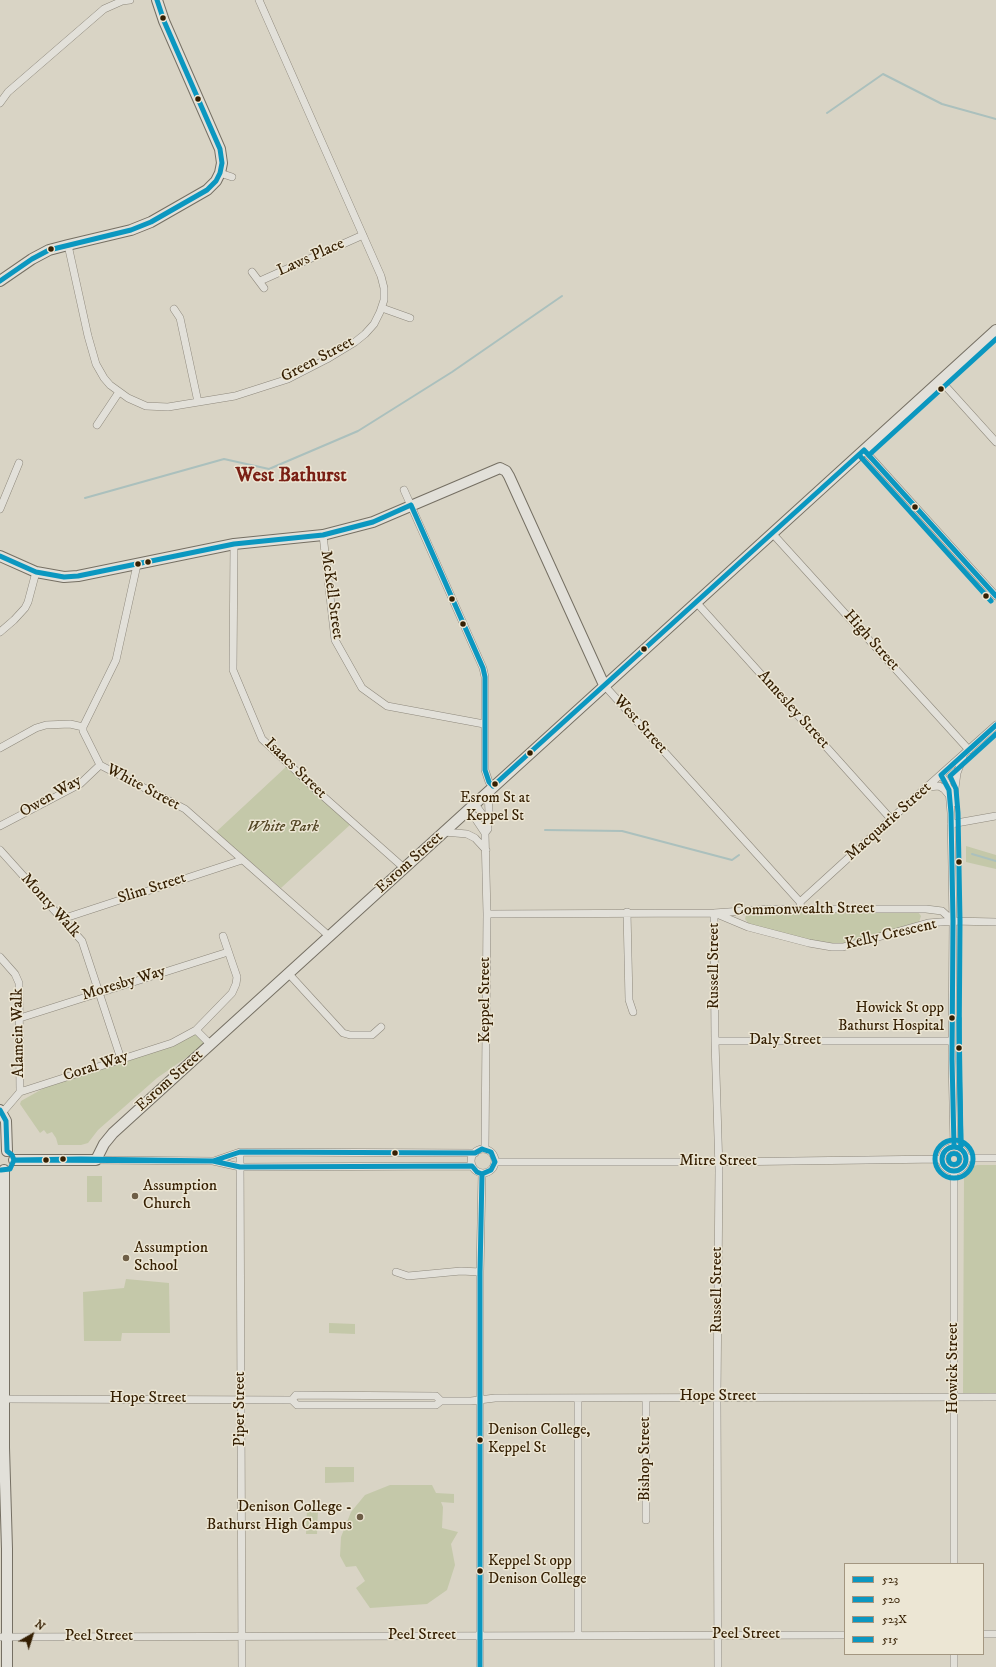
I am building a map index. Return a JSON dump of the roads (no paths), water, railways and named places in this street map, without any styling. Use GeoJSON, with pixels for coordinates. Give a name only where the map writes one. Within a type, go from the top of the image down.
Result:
{"type":"FeatureCollection","features":[{"type":"Feature","properties":{"kind":"street"},"geometry":{"type":"LineString","coordinates":[[0,103],[8,92],[104,9],[122,1],[130,0]]}},
{"type":"Feature","properties":{"kind":"street"},"geometry":{"type":"LineString","coordinates":[[0,281],[41,254],[68,244],[131,230],[152,222],[207,190],[216,181],[220,173],[222,163],[220,149],[164,21],[157,0]]}},
{"type":"Feature","properties":{"kind":"street","name":"Green Street"},"geometry":{"type":"LineString","coordinates":[[68,244],[92,354],[104,378],[119,392],[138,403],[168,408],[235,396],[263,388],[288,379],[306,370],[358,340],[374,324],[382,308],[384,300],[382,281],[259,0]]}},
{"type":"Feature","properties":{"kind":"street"},"geometry":{"type":"LineString","coordinates":[[220,173],[232,177]]}},
{"type":"Feature","properties":{"kind":"street","name":"Laws Place"},"geometry":{"type":"LineString","coordinates":[[260,281],[363,235]]}},
{"type":"Feature","properties":{"kind":"street","name":"Laws Place"},"geometry":{"type":"LineString","coordinates":[[252,272],[264,288]]}},
{"type":"Feature","properties":{"kind":"street"},"geometry":{"type":"LineString","coordinates":[[382,308],[410,318]]}},
{"type":"Feature","properties":{"kind":"street"},"geometry":{"type":"LineString","coordinates":[[174,309],[180,318],[198,402]]}},
{"type":"Feature","properties":{"kind":"street","name":"Esrom Street"},"geometry":{"type":"LineString","coordinates":[[96,1160],[108,1139],[604,685],[996,330]]}},
{"type":"Feature","properties":{"kind":"street"},"geometry":{"type":"LineString","coordinates":[[940,380],[996,442]]}},
{"type":"Feature","properties":{"kind":"street"},"geometry":{"type":"LineString","coordinates":[[97,424],[119,392]]}},
{"type":"Feature","properties":{"kind":"street"},"geometry":{"type":"LineString","coordinates":[[864,450],[996,596]]}},
{"type":"Feature","properties":{"kind":"street"},"geometry":{"type":"LineString","coordinates":[[0,509],[19,462]]}},
{"type":"Feature","properties":{"kind":"street","name":"West Street"},"geometry":{"type":"LineString","coordinates":[[411,505],[497,468],[503,469],[509,476],[604,685],[800,906]]}},
{"type":"Feature","properties":{"kind":"street","name":"Keppel Street"},"geometry":{"type":"LineString","coordinates":[[404,490],[483,668],[485,677],[484,724],[486,772],[490,789],[489,813],[487,821],[488,829],[485,833],[487,914],[485,1150]]}},
{"type":"Feature","properties":{"kind":"street"},"geometry":{"type":"LineString","coordinates":[[0,556],[36,572],[64,577],[78,576],[234,544],[323,535],[373,522],[411,505]]}},
{"type":"Feature","properties":{"kind":"street","name":"High Street"},"geometry":{"type":"LineString","coordinates":[[772,533],[967,751]]}},
{"type":"Feature","properties":{"kind":"street","name":"McKell Street"},"geometry":{"type":"LineString","coordinates":[[323,535],[335,640],[362,688],[387,706],[484,724]]}},
{"type":"Feature","properties":{"kind":"street","name":"Isaacs Street"},"geometry":{"type":"LineString","coordinates":[[234,544],[233,670],[262,739],[324,797],[404,868]]}},
{"type":"Feature","properties":{"kind":"street"},"geometry":{"type":"LineString","coordinates":[[0,748],[36,728],[46,725],[70,724],[83,727],[116,660],[137,565]]}},
{"type":"Feature","properties":{"kind":"street"},"geometry":{"type":"LineString","coordinates":[[0,632],[25,608],[36,572]]}},
{"type":"Feature","properties":{"kind":"street","name":"Annesley Street"},"geometry":{"type":"LineString","coordinates":[[696,602],[891,819]]}},
{"type":"Feature","properties":{"kind":"street","name":"Macquarie Street"},"geometry":{"type":"LineString","coordinates":[[800,906],[891,819],[996,725]]}},
{"type":"Feature","properties":{"kind":"street","name":"White Street"},"geometry":{"type":"LineString","coordinates":[[83,727],[83,732],[100,765],[185,809],[329,936]]}},
{"type":"Feature","properties":{"kind":"street"},"geometry":{"type":"LineString","coordinates":[[951,813],[959,766],[967,751]]}},
{"type":"Feature","properties":{"kind":"street","name":"Owen Way"},"geometry":{"type":"LineString","coordinates":[[0,826],[80,784],[100,765]]}},
{"type":"Feature","properties":{"kind":"street"},"geometry":{"type":"LineString","coordinates":[[943,773],[953,778],[955,785]]}},
{"type":"Feature","properties":{"kind":"street"},"geometry":{"type":"LineString","coordinates":[[943,773],[947,785],[951,813],[954,1146]]}},
{"type":"Feature","properties":{"kind":"street"},"geometry":{"type":"LineString","coordinates":[[927,787],[939,786],[949,795]]}},
{"type":"Feature","properties":{"kind":"street"},"geometry":{"type":"LineString","coordinates":[[472,806],[487,821]]}},
{"type":"Feature","properties":{"kind":"street"},"geometry":{"type":"LineString","coordinates":[[472,806],[485,833]]}},
{"type":"Feature","properties":{"kind":"street"},"geometry":{"type":"LineString","coordinates":[[951,824],[996,816]]}},
{"type":"Feature","properties":{"kind":"street"},"geometry":{"type":"LineString","coordinates":[[444,832],[467,834],[475,838],[486,850]]}},
{"type":"Feature","properties":{"kind":"street","name":"Monty Walk"},"geometry":{"type":"LineString","coordinates":[[0,850],[82,941],[121,1059]]}},
{"type":"Feature","properties":{"kind":"street","name":"Slim Street"},"geometry":{"type":"LineString","coordinates":[[62,919],[242,860]]}},
{"type":"Feature","properties":{"kind":"street","name":"Commonwealth Street"},"geometry":{"type":"LineString","coordinates":[[487,914],[627,912],[714,913],[800,906],[926,909],[942,911],[953,921]]}},
{"type":"Feature","properties":{"kind":"street"},"geometry":{"type":"LineString","coordinates":[[926,909],[928,923]]}},
{"type":"Feature","properties":{"kind":"street"},"geometry":{"type":"LineString","coordinates":[[627,912],[629,1000],[633,1012]]}},
{"type":"Feature","properties":{"kind":"street","name":"Kelly Crescent"},"geometry":{"type":"LineString","coordinates":[[714,913],[748,927],[809,943],[832,947],[843,947],[928,923],[953,921]]}},
{"type":"Feature","properties":{"kind":"street","name":"Russell Street"},"geometry":{"type":"LineString","coordinates":[[714,913],[715,1041],[719,1162],[717,1397],[718,1667]]}},
{"type":"Feature","properties":{"kind":"street"},"geometry":{"type":"LineString","coordinates":[[953,921],[996,922]]}},
{"type":"Feature","properties":{"kind":"street","name":"Coral Way"},"geometry":{"type":"LineString","coordinates":[[1,1111],[20,1092],[172,1043],[196,1030],[232,993],[236,984],[237,977],[223,936]]}},
{"type":"Feature","properties":{"kind":"street","name":"Moresby Way"},"geometry":{"type":"LineString","coordinates":[[20,1018],[228,952]]}},
{"type":"Feature","properties":{"kind":"street","name":"Alamein Walk"},"geometry":{"type":"LineString","coordinates":[[0,957],[15,974],[18,983],[20,1018],[20,1092]]}},
{"type":"Feature","properties":{"kind":"street"},"geometry":{"type":"LineString","coordinates":[[289,974],[343,1033],[350,1035],[372,1035],[381,1027]]}},
{"type":"Feature","properties":{"kind":"street"},"geometry":{"type":"LineString","coordinates":[[196,1030],[211,1045]]}},
{"type":"Feature","properties":{"kind":"street","name":"Daly Street"},"geometry":{"type":"LineString","coordinates":[[715,1041],[952,1041]]}},
{"type":"Feature","properties":{"kind":"street"},"geometry":{"type":"LineString","coordinates":[[1,1111],[6,1121],[3,1151],[12,1155],[14,1160],[10,1169],[2,1170],[2,1387],[4,1399],[2,1448],[8,1549],[3,1637],[7,1667]]}},
{"type":"Feature","properties":{"kind":"street"},"geometry":{"type":"LineString","coordinates":[[954,1146],[962,1150],[966,1158],[963,1167],[954,1171],[945,1168],[941,1159],[943,1152],[954,1146]]}},
{"type":"Feature","properties":{"kind":"street"},"geometry":{"type":"LineString","coordinates":[[214,1161],[240,1152],[475,1152],[485,1150],[494,1155],[495,1162],[492,1170],[482,1174],[477,1172],[472,1166],[471,1159],[475,1152]]}},
{"type":"Feature","properties":{"kind":"street","name":"Piper Street"},"geometry":{"type":"LineString","coordinates":[[240,1152],[242,1667]]}},
{"type":"Feature","properties":{"kind":"street"},"geometry":{"type":"LineString","coordinates":[[966,1158],[996,1158]]}},
{"type":"Feature","properties":{"kind":"street","name":"Mitre Street"},"geometry":{"type":"LineString","coordinates":[[495,1162],[719,1162],[941,1159]]}},
{"type":"Feature","properties":{"kind":"street"},"geometry":{"type":"LineString","coordinates":[[14,1160],[214,1161],[240,1167],[472,1166]]}},
{"type":"Feature","properties":{"kind":"street","name":"Howick Street"},"geometry":{"type":"LineString","coordinates":[[954,1171],[954,1563]]}},
{"type":"Feature","properties":{"kind":"street"},"geometry":{"type":"LineString","coordinates":[[480,1667],[480,1272],[482,1174]]}},
{"type":"Feature","properties":{"kind":"street"},"geometry":{"type":"LineString","coordinates":[[396,1272],[408,1276],[480,1272]]}},
{"type":"Feature","properties":{"kind":"street","name":"Hope Street"},"geometry":{"type":"LineString","coordinates":[[4,1399],[240,1399],[292,1400],[297,1405],[436,1406],[441,1400],[471,1401],[481,1399],[717,1397],[996,1398]]}},
{"type":"Feature","properties":{"kind":"street"},"geometry":{"type":"LineString","coordinates":[[578,1398],[578,1636]]}},
{"type":"Feature","properties":{"kind":"street","name":"Bishop Street"},"geometry":{"type":"LineString","coordinates":[[646,1398],[646,1520]]}},
{"type":"Feature","properties":{"kind":"street"},"geometry":{"type":"LineString","coordinates":[[984,1634],[996,1634]]}},
{"type":"Feature","properties":{"kind":"street","name":"Peel Street"},"geometry":{"type":"LineString","coordinates":[[3,1637],[844,1635]]}},
{"type":"Feature","properties":{"kind":"street"},"geometry":{"type":"LineString","coordinates":[[954,1655],[954,1667]]}},
{"type":"Feature","properties":{"kind":"waterway"},"geometry":{"type":"LineString","coordinates":[[827,113],[883,74],[942,104],[996,119]]}},
{"type":"Feature","properties":{"kind":"waterway"},"geometry":{"type":"LineString","coordinates":[[85,498],[224,459],[269,469],[358,431],[452,372],[562,296]]}},
{"type":"Feature","properties":{"kind":"waterway"},"geometry":{"type":"LineString","coordinates":[[545,830],[622,831],[732,860],[739,855]]}},
{"type":"Feature","properties":{"kind":"waterway"},"geometry":{"type":"LineString","coordinates":[[972,854],[996,861]]}},
{"type":"Feature","properties":{"kind":"place","name":"Esrom St at Keppel St"},"geometry":{"type":"Point","coordinates":[495,784]}},
{"type":"Feature","properties":{"kind":"place","name":"Howick St opp Bathurst Hospital"},"geometry":{"type":"Point","coordinates":[952,1018]}},
{"type":"Feature","properties":{"kind":"place","name":"Assumption Church"},"geometry":{"type":"Point","coordinates":[135,1196]}},
{"type":"Feature","properties":{"kind":"place","name":"Assumption School"},"geometry":{"type":"Point","coordinates":[126,1258]}},
{"type":"Feature","properties":{"kind":"place","name":"Denison College, Keppel St"},"geometry":{"type":"Point","coordinates":[480,1440]}},
{"type":"Feature","properties":{"kind":"place","name":"Denison College - Bathurst High Campus"},"geometry":{"type":"Point","coordinates":[360,1517]}},
{"type":"Feature","properties":{"kind":"place","name":"Keppel St opp Denison College"},"geometry":{"type":"Point","coordinates":[480,1571]}},
{"type":"Feature","properties":{"kind":"district","name":"West Bathurst"},"geometry":{"type":"Point","coordinates":[291,477]}},
{"type":"Feature","properties":{"kind":"park label","name":"White Park"},"geometry":{"type":"Point","coordinates":[283,828]}}]}
